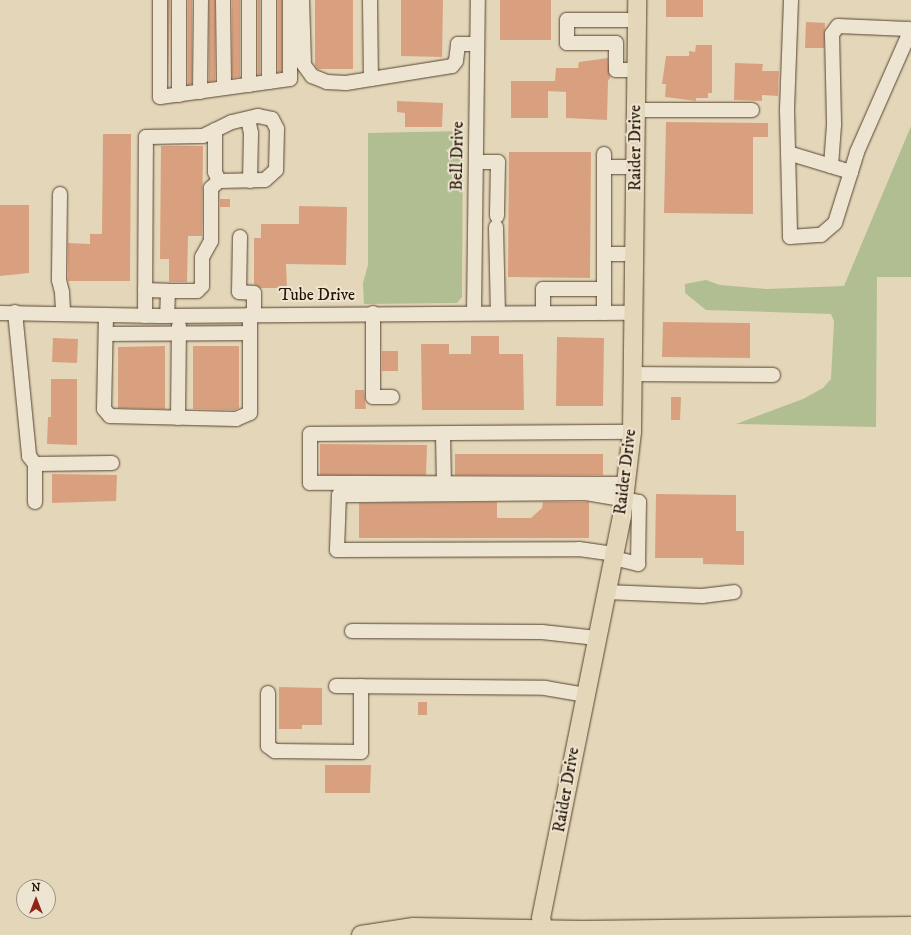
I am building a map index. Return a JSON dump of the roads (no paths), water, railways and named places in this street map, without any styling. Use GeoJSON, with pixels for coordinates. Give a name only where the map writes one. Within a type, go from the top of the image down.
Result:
{"type":"FeatureCollection","features":[{"type":"Feature","properties":{"kind":"main road","name":"Raider Drive"},"geometry":{"type":"LineString","coordinates":[[544,932],[541,918],[614,556],[625,491],[632,432],[637,0]]}},
{"type":"Feature","properties":{"kind":"main road"},"geometry":{"type":"LineString","coordinates":[[361,935],[413,927],[544,932],[911,926]]}},
{"type":"Feature","properties":{"kind":"street"},"geometry":{"type":"LineString","coordinates":[[160,0],[160,97],[290,79],[290,0]]}},
{"type":"Feature","properties":{"kind":"street"},"geometry":{"type":"LineString","coordinates":[[179,0],[179,95]]}},
{"type":"Feature","properties":{"kind":"street"},"geometry":{"type":"LineString","coordinates":[[200,92],[201,0]]}},
{"type":"Feature","properties":{"kind":"street"},"geometry":{"type":"LineString","coordinates":[[223,0],[224,88]]}},
{"type":"Feature","properties":{"kind":"street"},"geometry":{"type":"LineString","coordinates":[[249,0],[249,85]]}},
{"type":"Feature","properties":{"kind":"street"},"geometry":{"type":"LineString","coordinates":[[270,0],[270,82]]}},
{"type":"Feature","properties":{"kind":"street"},"geometry":{"type":"LineString","coordinates":[[302,0],[302,59],[307,71],[327,82],[346,83],[452,66],[456,61],[456,46],[458,44],[477,44]]}},
{"type":"Feature","properties":{"kind":"street"},"geometry":{"type":"LineString","coordinates":[[370,0],[371,79]]}},
{"type":"Feature","properties":{"kind":"street","name":"Bell Drive"},"geometry":{"type":"LineString","coordinates":[[474,313],[478,0]]}},
{"type":"Feature","properties":{"kind":"street"},"geometry":{"type":"LineString","coordinates":[[791,0],[788,153],[790,237],[820,235],[835,223],[857,152],[910,32],[908,29],[838,26],[832,34],[834,125],[831,166]]}},
{"type":"Feature","properties":{"kind":"street"},"geometry":{"type":"LineString","coordinates":[[636,70],[616,70],[616,43],[567,43],[567,20],[637,20]]}},
{"type":"Feature","properties":{"kind":"street"},"geometry":{"type":"LineString","coordinates":[[636,110],[752,110]]}},
{"type":"Feature","properties":{"kind":"street"},"geometry":{"type":"LineString","coordinates":[[145,290],[197,291],[202,286],[202,257],[211,241],[211,188],[219,181],[265,180],[276,170],[276,129],[272,119],[258,116],[215,130],[203,136],[146,137],[145,290],[145,316]]}},
{"type":"Feature","properties":{"kind":"street"},"geometry":{"type":"LineString","coordinates":[[248,119],[251,133],[250,181]]}},
{"type":"Feature","properties":{"kind":"street"},"geometry":{"type":"LineString","coordinates":[[215,130],[215,172],[219,181]]}},
{"type":"Feature","properties":{"kind":"street"},"geometry":{"type":"LineString","coordinates":[[788,153],[851,172]]}},
{"type":"Feature","properties":{"kind":"street"},"geometry":{"type":"LineString","coordinates":[[604,313],[604,160],[636,167]]}},
{"type":"Feature","properties":{"kind":"street"},"geometry":{"type":"LineString","coordinates":[[476,162],[498,162],[498,313]]}},
{"type":"Feature","properties":{"kind":"street"},"geometry":{"type":"LineString","coordinates":[[60,194],[59,280],[62,292],[63,313]]}},
{"type":"Feature","properties":{"kind":"street"},"geometry":{"type":"LineString","coordinates":[[475,238],[497,227]]}},
{"type":"Feature","properties":{"kind":"street"},"geometry":{"type":"LineString","coordinates":[[106,315],[104,409],[113,418],[236,419],[250,413],[250,333],[254,293],[238,292],[240,237]]}},
{"type":"Feature","properties":{"kind":"street"},"geometry":{"type":"LineString","coordinates":[[604,254],[635,254]]}},
{"type":"Feature","properties":{"kind":"street"},"geometry":{"type":"LineString","coordinates":[[543,313],[543,289],[604,289]]}},
{"type":"Feature","properties":{"kind":"street"},"geometry":{"type":"LineString","coordinates":[[168,291],[173,316],[179,334],[178,418]]}},
{"type":"Feature","properties":{"kind":"street"},"geometry":{"type":"LineString","coordinates":[[15,312],[29,456],[35,464],[35,502]]}},
{"type":"Feature","properties":{"kind":"street","name":"Tube Drive"},"geometry":{"type":"LineString","coordinates":[[0,313],[15,312],[173,316],[373,313],[634,313]]}},
{"type":"Feature","properties":{"kind":"street"},"geometry":{"type":"LineString","coordinates":[[373,313],[373,397],[392,397]]}},
{"type":"Feature","properties":{"kind":"street"},"geometry":{"type":"LineString","coordinates":[[106,334],[250,333]]}},
{"type":"Feature","properties":{"kind":"street"},"geometry":{"type":"LineString","coordinates":[[633,374],[773,375]]}},
{"type":"Feature","properties":{"kind":"street"},"geometry":{"type":"LineString","coordinates":[[625,491],[586,493],[339,495],[338,550],[579,549],[614,556],[638,564],[639,502],[625,491],[444,484],[310,483],[310,434],[632,432]]}},
{"type":"Feature","properties":{"kind":"street"},"geometry":{"type":"LineString","coordinates":[[443,433],[444,484]]}},
{"type":"Feature","properties":{"kind":"street"},"geometry":{"type":"LineString","coordinates":[[35,464],[112,463]]}},
{"type":"Feature","properties":{"kind":"street"},"geometry":{"type":"LineString","coordinates":[[606,592],[702,596],[734,592]]}},
{"type":"Feature","properties":{"kind":"street"},"geometry":{"type":"LineString","coordinates":[[352,631],[542,632],[597,638]]}},
{"type":"Feature","properties":{"kind":"street"},"geometry":{"type":"LineString","coordinates":[[336,686],[545,688],[586,695]]}},
{"type":"Feature","properties":{"kind":"street"},"geometry":{"type":"LineString","coordinates":[[268,693],[268,746],[275,751],[361,752],[361,686]]}}]}
